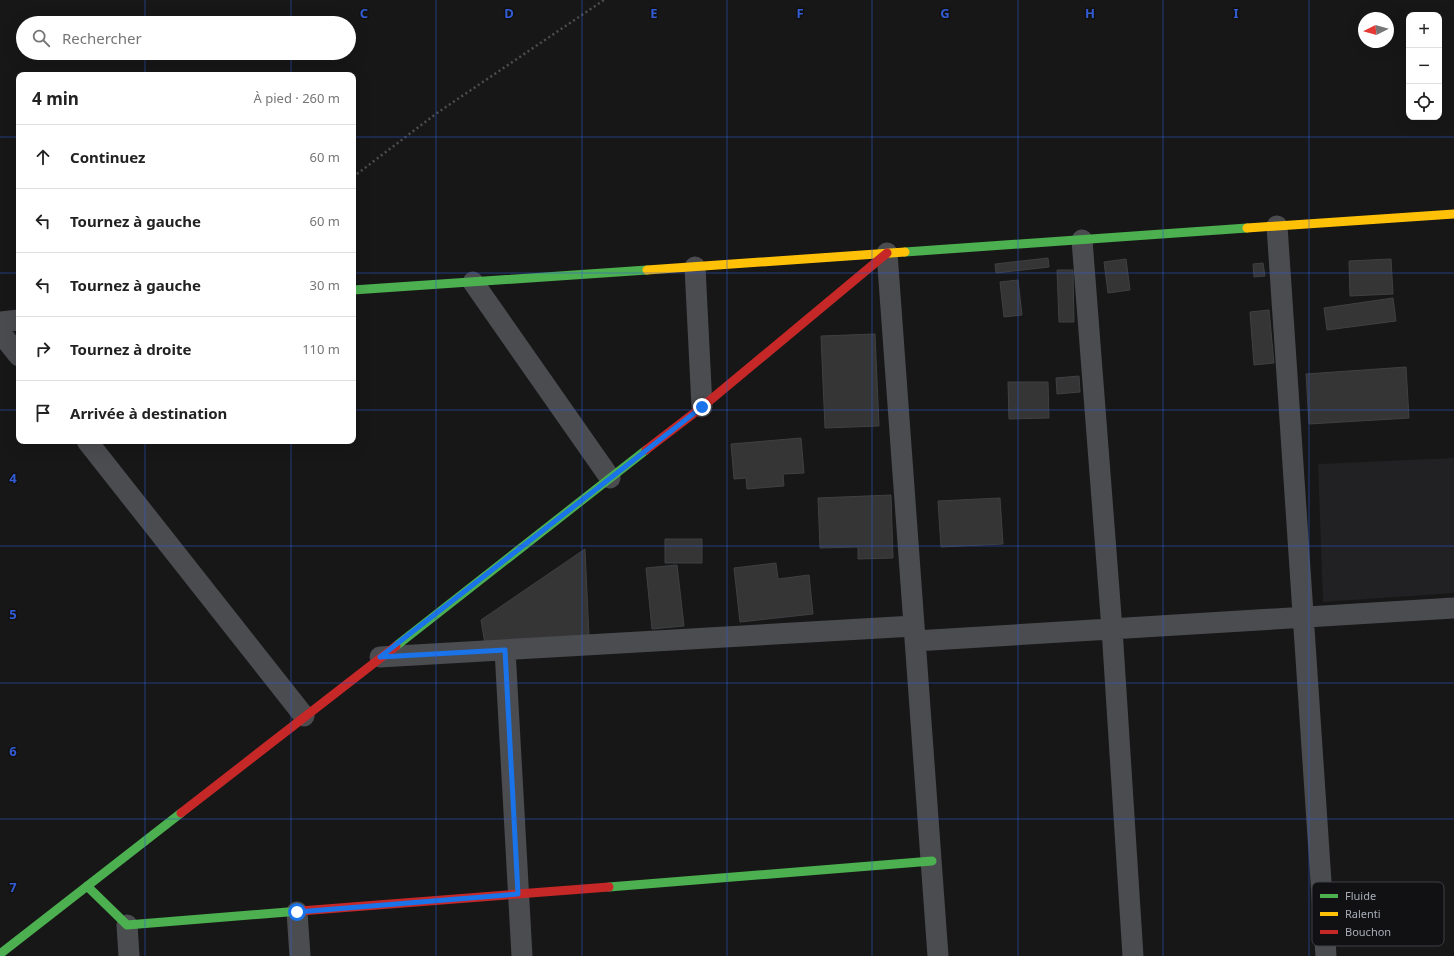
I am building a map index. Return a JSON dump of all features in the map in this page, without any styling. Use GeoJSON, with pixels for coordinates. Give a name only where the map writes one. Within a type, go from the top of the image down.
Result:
{"type":"FeatureCollection","features":[{"type":"Feature","properties":{"kind":"street"},"geometry":{"type":"LineString","coordinates":[[356,290],[1454,214]]}},
{"type":"Feature","properties":{"kind":"street"},"geometry":{"type":"LineString","coordinates":[[1277,226],[1321,882]]}},
{"type":"Feature","properties":{"kind":"street"},"geometry":{"type":"LineString","coordinates":[[1082,240],[1112,629],[1133,956]]}},
{"type":"Feature","properties":{"kind":"street"},"geometry":{"type":"LineString","coordinates":[[0,954],[702,407],[887,253]]}},
{"type":"Feature","properties":{"kind":"street"},"geometry":{"type":"LineString","coordinates":[[887,253],[938,956]]}},
{"type":"Feature","properties":{"kind":"street"},"geometry":{"type":"LineString","coordinates":[[695,267],[702,407]]}},
{"type":"Feature","properties":{"kind":"street"},"geometry":{"type":"LineString","coordinates":[[473,282],[610,478]]}},
{"type":"Feature","properties":{"kind":"street"},"geometry":{"type":"LineString","coordinates":[[0,322],[16,320]]}},
{"type":"Feature","properties":{"kind":"street"},"geometry":{"type":"LineString","coordinates":[[0,332],[16,352]]}},
{"type":"Feature","properties":{"kind":"street"},"geometry":{"type":"LineString","coordinates":[[89,444],[304,716]]}},
{"type":"Feature","properties":{"kind":"street"},"geometry":{"type":"LineString","coordinates":[[380,657],[505,650],[915,634],[1112,629],[1454,608]]}},
{"type":"Feature","properties":{"kind":"street"},"geometry":{"type":"LineString","coordinates":[[505,650],[522,956]]}},
{"type":"Feature","properties":{"kind":"street"},"geometry":{"type":"LineString","coordinates":[[127,925],[932,861]]}},
{"type":"Feature","properties":{"kind":"street"},"geometry":{"type":"LineString","coordinates":[[87,886],[127,925],[129,956]]}},
{"type":"Feature","properties":{"kind":"street"},"geometry":{"type":"LineString","coordinates":[[297,912],[300,956]]}},
{"type":"Feature","properties":{"kind":"street"},"geometry":{"type":"LineString","coordinates":[[1325,946],[1326,956]]}},
{"type":"Feature","properties":{"kind":"path"},"geometry":{"type":"LineString","coordinates":[[356,175],[437,113],[604,0]]}},
{"type":"Feature","properties":{"kind":"shaded area"},"geometry":{"type":"Polygon","coordinates":[[[1454,458],[1454,593],[1323,602],[1318,464],[1454,458]]]}},
{"type":"Feature","properties":{"kind":"building"},"geometry":{"type":"Polygon","coordinates":[[[1048,258],[1049,267],[996,273],[995,264],[1048,258]]]}},
{"type":"Feature","properties":{"kind":"building"},"geometry":{"type":"Polygon","coordinates":[[[1126,259],[1130,290],[1108,293],[1104,262],[1126,259]]]}},
{"type":"Feature","properties":{"kind":"building"},"geometry":{"type":"Polygon","coordinates":[[[1391,259],[1393,294],[1350,296],[1349,261],[1391,259]]]}},
{"type":"Feature","properties":{"kind":"building"},"geometry":{"type":"Polygon","coordinates":[[[1263,263],[1265,276],[1254,277],[1253,264],[1263,263]]]}},
{"type":"Feature","properties":{"kind":"building"},"geometry":{"type":"Polygon","coordinates":[[[1057,270],[1073,270],[1074,322],[1059,322],[1057,270]]]}},
{"type":"Feature","properties":{"kind":"building"},"geometry":{"type":"Polygon","coordinates":[[[1018,280],[1022,315],[1004,317],[1000,282],[1018,280]]]}},
{"type":"Feature","properties":{"kind":"building"},"geometry":{"type":"Polygon","coordinates":[[[1393,298],[1396,321],[1327,330],[1324,308],[1393,298]]]}},
{"type":"Feature","properties":{"kind":"building"},"geometry":{"type":"Polygon","coordinates":[[[1269,310],[1274,363],[1254,365],[1250,312],[1269,310]]]}},
{"type":"Feature","properties":{"kind":"building"},"geometry":{"type":"Polygon","coordinates":[[[875,334],[879,426],[825,428],[821,336],[875,334]]]}},
{"type":"Feature","properties":{"kind":"building"},"geometry":{"type":"Polygon","coordinates":[[[1406,367],[1409,418],[1309,424],[1306,374],[1406,367]]]}},
{"type":"Feature","properties":{"kind":"building"},"geometry":{"type":"Polygon","coordinates":[[[1079,376],[1080,392],[1057,394],[1056,378],[1079,376]]]}},
{"type":"Feature","properties":{"kind":"building"},"geometry":{"type":"Polygon","coordinates":[[[1008,382],[1048,382],[1049,418],[1009,419],[1008,382]]]}},
{"type":"Feature","properties":{"kind":"building"},"geometry":{"type":"Polygon","coordinates":[[[801,438],[804,473],[783,474],[784,486],[747,489],[746,478],[734,479],[731,444],[801,438]]]}},
{"type":"Feature","properties":{"kind":"building"},"geometry":{"type":"Polygon","coordinates":[[[891,495],[893,558],[858,559],[858,547],[820,548],[818,498],[891,495]]]}},
{"type":"Feature","properties":{"kind":"building"},"geometry":{"type":"Polygon","coordinates":[[[1000,498],[1003,544],[941,547],[938,501],[1000,498]]]}},
{"type":"Feature","properties":{"kind":"building"},"geometry":{"type":"Polygon","coordinates":[[[665,539],[702,539],[702,563],[665,563],[665,539]]]}},
{"type":"Feature","properties":{"kind":"building"},"geometry":{"type":"Polygon","coordinates":[[[585,549],[589,637],[485,644],[481,620],[585,549]]]}},
{"type":"Feature","properties":{"kind":"building"},"geometry":{"type":"Polygon","coordinates":[[[776,563],[778,579],[809,575],[813,614],[740,622],[734,568],[776,563]]]}},
{"type":"Feature","properties":{"kind":"building"},"geometry":{"type":"Polygon","coordinates":[[[677,565],[684,626],[652,629],[646,568],[677,565]]]}},
{"type":"Feature","properties":{"kind":"traffic: fast"},"geometry":{"type":"LineString","coordinates":[[905,252],[1247,228]]}},
{"type":"Feature","properties":{"kind":"traffic: fast"},"geometry":{"type":"LineString","coordinates":[[356,290],[647,270]]}},
{"type":"Feature","properties":{"kind":"traffic: fast"},"geometry":{"type":"LineString","coordinates":[[396,646],[646,450]]}},
{"type":"Feature","properties":{"kind":"traffic: fast"},"geometry":{"type":"LineString","coordinates":[[0,954],[181,813]]}},
{"type":"Feature","properties":{"kind":"traffic: fast"},"geometry":{"type":"LineString","coordinates":[[609,887],[932,861]]}},
{"type":"Feature","properties":{"kind":"traffic: fast"},"geometry":{"type":"LineString","coordinates":[[87,886],[127,925],[300,911]]}},
{"type":"Feature","properties":{"kind":"traffic: slow"},"geometry":{"type":"LineString","coordinates":[[1247,228],[1454,214]]}},
{"type":"Feature","properties":{"kind":"traffic: slow"},"geometry":{"type":"LineString","coordinates":[[647,270],[905,252]]}},
{"type":"Feature","properties":{"kind":"traffic: jam"},"geometry":{"type":"LineString","coordinates":[[646,450],[702,407],[887,253]]}},
{"type":"Feature","properties":{"kind":"traffic: jam"},"geometry":{"type":"LineString","coordinates":[[181,813],[396,646]]}},
{"type":"Feature","properties":{"kind":"traffic: jam"},"geometry":{"type":"LineString","coordinates":[[300,911],[609,887]]}},
{"type":"Feature","properties":{"kind":"route"},"geometry":{"type":"LineString","coordinates":[[297,912],[518,894],[505,650],[380,657],[702,407]]}}]}
